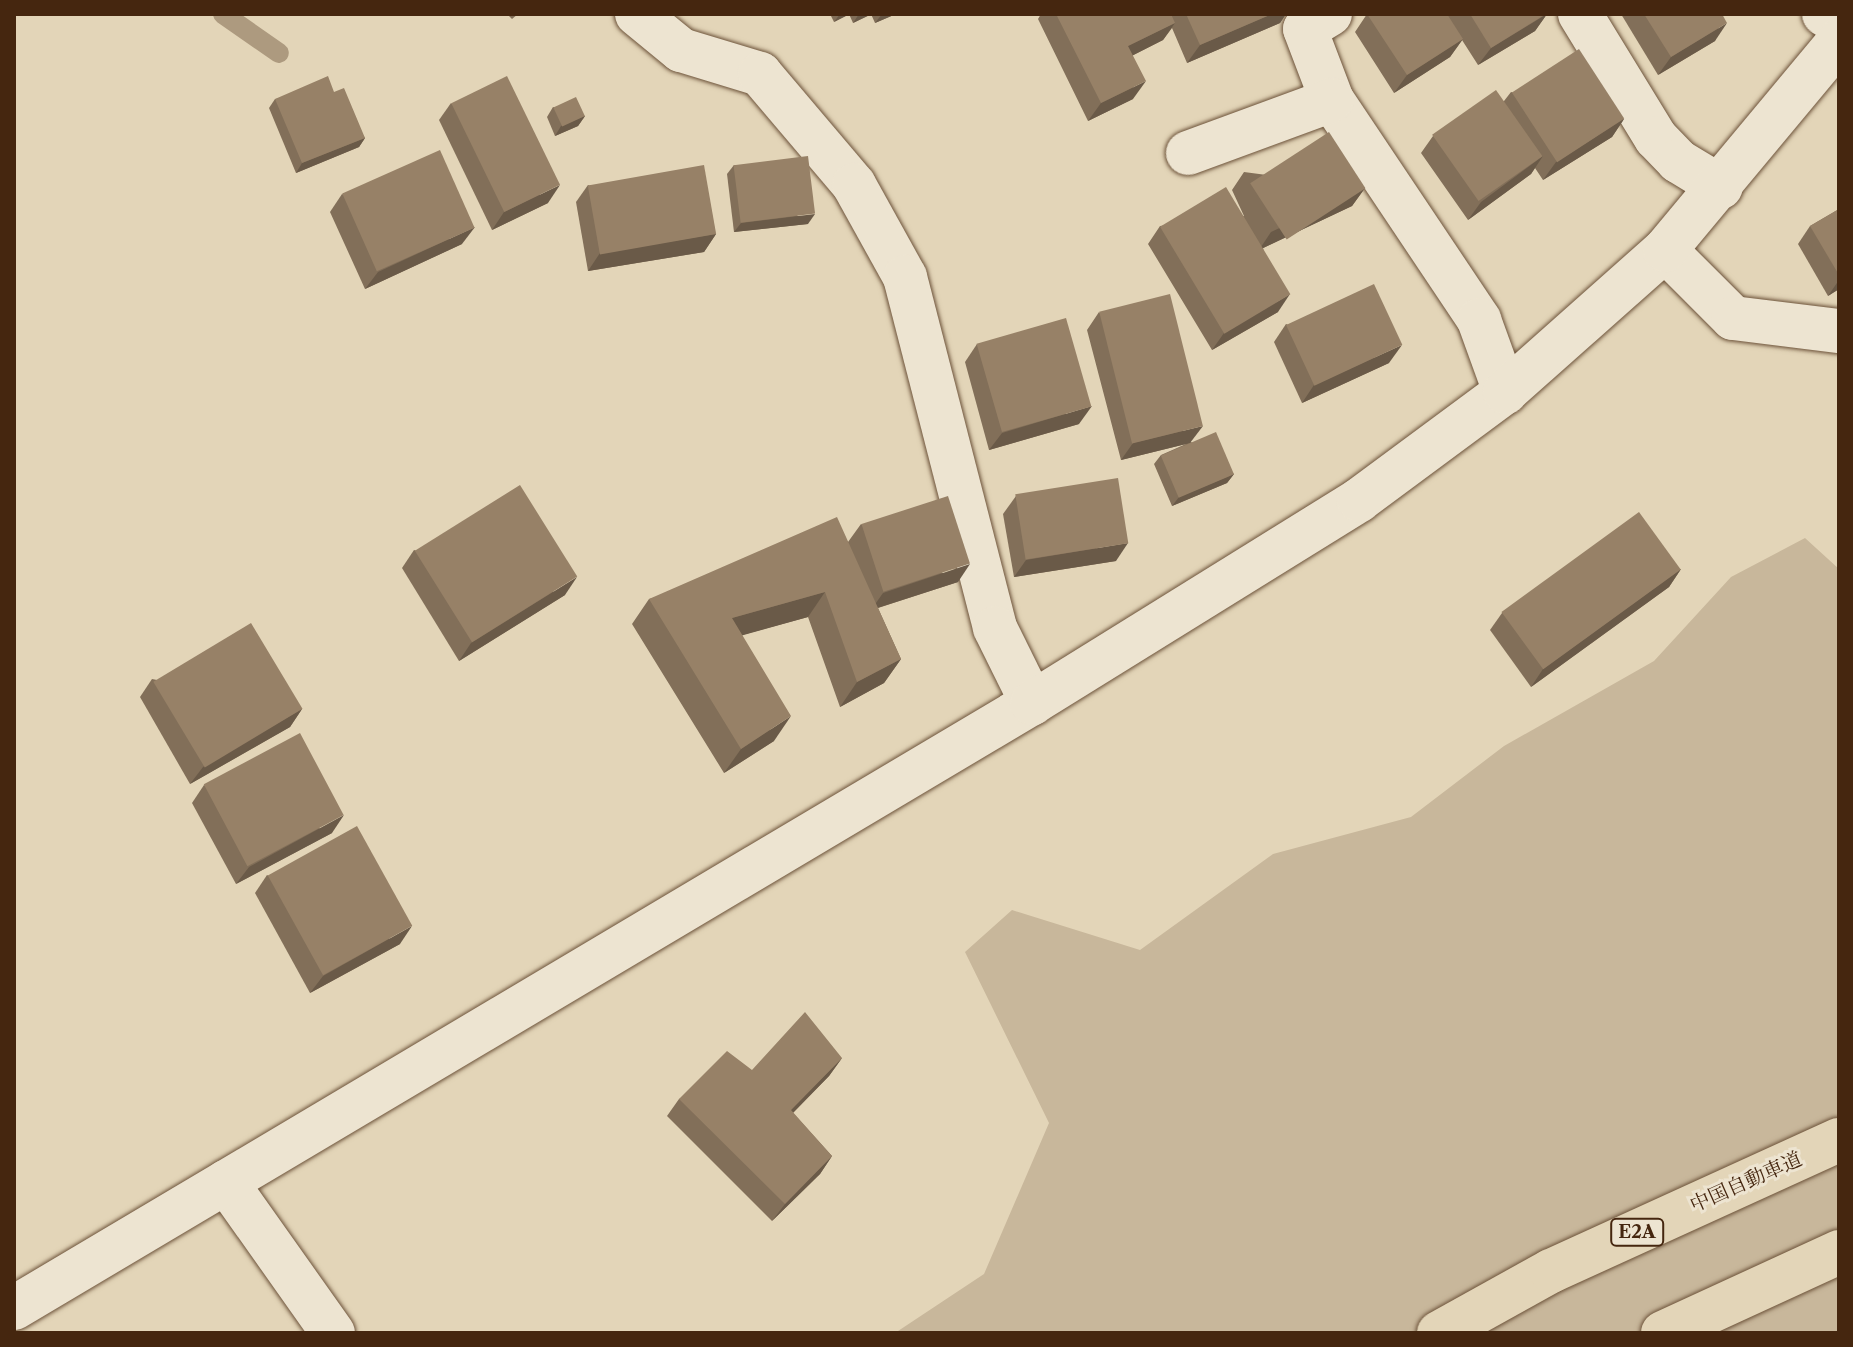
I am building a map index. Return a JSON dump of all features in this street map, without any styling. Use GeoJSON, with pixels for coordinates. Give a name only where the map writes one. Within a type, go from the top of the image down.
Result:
{"type":"FeatureCollection","features":[{"type":"Feature","properties":{"kind":"highway","name":"中国自動車道"},"geometry":{"type":"LineString","coordinates":[[1439,1333],[1551,1271],[1839,1140]]}},
{"type":"Feature","properties":{"kind":"highway"},"geometry":{"type":"LineString","coordinates":[[1663,1333],[1839,1252]]}},
{"type":"Feature","properties":{"kind":"street"},"geometry":{"type":"LineString","coordinates":[[637,14],[681,50],[760,74],[854,185],[905,277],[995,628],[1032,703]]}},
{"type":"Feature","properties":{"kind":"street"},"geometry":{"type":"LineString","coordinates":[[1330,14],[1305,29],[1332,100],[1479,320],[1505,392]]}},
{"type":"Feature","properties":{"kind":"street"},"geometry":{"type":"LineString","coordinates":[[1580,14],[1656,138],[1678,161],[1721,187]]}},
{"type":"Feature","properties":{"kind":"street"},"geometry":{"type":"LineString","coordinates":[[1824,14],[1839,23]]}},
{"type":"Feature","properties":{"kind":"street"},"geometry":{"type":"LineString","coordinates":[[14,1308],[1032,703],[1359,500],[1505,392],[1665,250],[1721,187],[1839,41]]}},
{"type":"Feature","properties":{"kind":"street"},"geometry":{"type":"LineString","coordinates":[[1188,153],[1332,100]]}},
{"type":"Feature","properties":{"kind":"street"},"geometry":{"type":"LineString","coordinates":[[1665,250],[1733,318],[1839,331]]}},
{"type":"Feature","properties":{"kind":"street"},"geometry":{"type":"LineString","coordinates":[[226,1182],[333,1333]]}},
{"type":"Feature","properties":{"kind":"shaded area"},"geometry":{"type":"Polygon","coordinates":[[[1805,538],[1839,569],[1839,1333],[895,1333],[984,1274],[1049,1123],[965,952],[1012,910],[1140,950],[1273,854],[1411,817],[1504,746],[1654,661],[1731,577],[1805,538]]]}},
{"type":"Feature","properties":{"kind":"building"},"geometry":{"type":"Polygon","coordinates":[[[1056,14],[1171,14],[1175,23],[1128,46],[1146,81],[1101,103],[1056,14]]]}},
{"type":"Feature","properties":{"kind":"building"},"geometry":{"type":"Polygon","coordinates":[[[1186,14],[1272,14],[1200,45],[1186,14]]]}},
{"type":"Feature","properties":{"kind":"building"},"geometry":{"type":"Polygon","coordinates":[[[1367,14],[1447,14],[1463,39],[1407,75],[1367,14]]]}},
{"type":"Feature","properties":{"kind":"building"},"geometry":{"type":"Polygon","coordinates":[[[1470,14],[1546,14],[1491,48],[1470,14]]]}},
{"type":"Feature","properties":{"kind":"building"},"geometry":{"type":"Polygon","coordinates":[[[1644,14],[1722,14],[1727,23],[1671,57],[1644,14]]]}},
{"type":"Feature","properties":{"kind":"building"},"geometry":{"type":"Polygon","coordinates":[[[1579,49],[1624,119],[1557,162],[1512,93],[1579,49]]]}},
{"type":"Feature","properties":{"kind":"building"},"geometry":{"type":"Polygon","coordinates":[[[328,76],[334,92],[344,88],[365,138],[302,163],[275,99],[328,76]]]}},
{"type":"Feature","properties":{"kind":"building"},"geometry":{"type":"Polygon","coordinates":[[[507,76],[560,185],[504,212],[451,103],[507,76]]]}},
{"type":"Feature","properties":{"kind":"building"},"geometry":{"type":"Polygon","coordinates":[[[1496,90],[1542,156],[1479,201],[1432,135],[1496,90]]]}},
{"type":"Feature","properties":{"kind":"building"},"geometry":{"type":"Polygon","coordinates":[[[576,97],[585,116],[562,127],[553,108],[576,97]]]}},
{"type":"Feature","properties":{"kind":"building"},"geometry":{"type":"Polygon","coordinates":[[[1329,132],[1365,188],[1287,239],[1250,183],[1329,132]]]}},
{"type":"Feature","properties":{"kind":"building"},"geometry":{"type":"Polygon","coordinates":[[[440,150],[475,228],[377,271],[342,194],[440,150]]]}},
{"type":"Feature","properties":{"kind":"building"},"geometry":{"type":"Polygon","coordinates":[[[808,156],[815,214],[741,223],[734,165],[808,156]]]}},
{"type":"Feature","properties":{"kind":"building"},"geometry":{"type":"Polygon","coordinates":[[[704,165],[716,234],[600,254],[588,185],[704,165]]]}},
{"type":"Feature","properties":{"kind":"building"},"geometry":{"type":"Polygon","coordinates":[[[1226,187],[1290,294],[1224,334],[1160,227],[1226,187]]]}},
{"type":"Feature","properties":{"kind":"building"},"geometry":{"type":"Polygon","coordinates":[[[1839,209],[1839,275],[1810,226],[1839,209]]]}},
{"type":"Feature","properties":{"kind":"building"},"geometry":{"type":"Polygon","coordinates":[[[1374,284],[1402,345],[1314,386],[1286,325],[1374,284]]]}},
{"type":"Feature","properties":{"kind":"building"},"geometry":{"type":"Polygon","coordinates":[[[1170,294],[1203,426],[1132,444],[1099,312],[1170,294]]]}},
{"type":"Feature","properties":{"kind":"building"},"geometry":{"type":"Polygon","coordinates":[[[1066,318],[1091,406],[1002,432],[977,344],[1066,318]]]}},
{"type":"Feature","properties":{"kind":"building"},"geometry":{"type":"Polygon","coordinates":[[[1216,432],[1234,474],[1179,498],[1161,455],[1216,432]]]}},
{"type":"Feature","properties":{"kind":"building"},"geometry":{"type":"Polygon","coordinates":[[[1118,478],[1128,543],[1026,559],[1015,494],[1118,478]]]}},
{"type":"Feature","properties":{"kind":"building"},"geometry":{"type":"Polygon","coordinates":[[[520,485],[577,577],[472,642],[415,551],[520,485]]]}},
{"type":"Feature","properties":{"kind":"building"},"geometry":{"type":"Polygon","coordinates":[[[948,496],[970,564],[883,592],[861,524],[948,496]]]}},
{"type":"Feature","properties":{"kind":"building"},"geometry":{"type":"Polygon","coordinates":[[[1639,512],[1681,569],[1543,669],[1501,612],[1639,512]]]}},
{"type":"Feature","properties":{"kind":"building"},"geometry":{"type":"Polygon","coordinates":[[[837,517],[901,659],[857,682],[825,592],[732,618],[791,716],[741,749],[649,599],[837,517]]]}},
{"type":"Feature","properties":{"kind":"building"},"geometry":{"type":"Polygon","coordinates":[[[251,623],[303,709],[205,767],[153,682],[251,623]]]}},
{"type":"Feature","properties":{"kind":"building"},"geometry":{"type":"Polygon","coordinates":[[[300,733],[344,815],[247,866],[204,784],[300,733]]]}},
{"type":"Feature","properties":{"kind":"building"},"geometry":{"type":"Polygon","coordinates":[[[357,826],[412,926],[323,975],[268,875],[357,826]]]}},
{"type":"Feature","properties":{"kind":"building"},"geometry":{"type":"Polygon","coordinates":[[[805,1012],[842,1058],[791,1110],[832,1156],[785,1204],[679,1099],[727,1051],[752,1070],[805,1012]]]}},
{"type":"Feature","properties":{"kind":"waterway"},"geometry":{"type":"LineString","coordinates":[[223,14],[279,53]]}}]}
